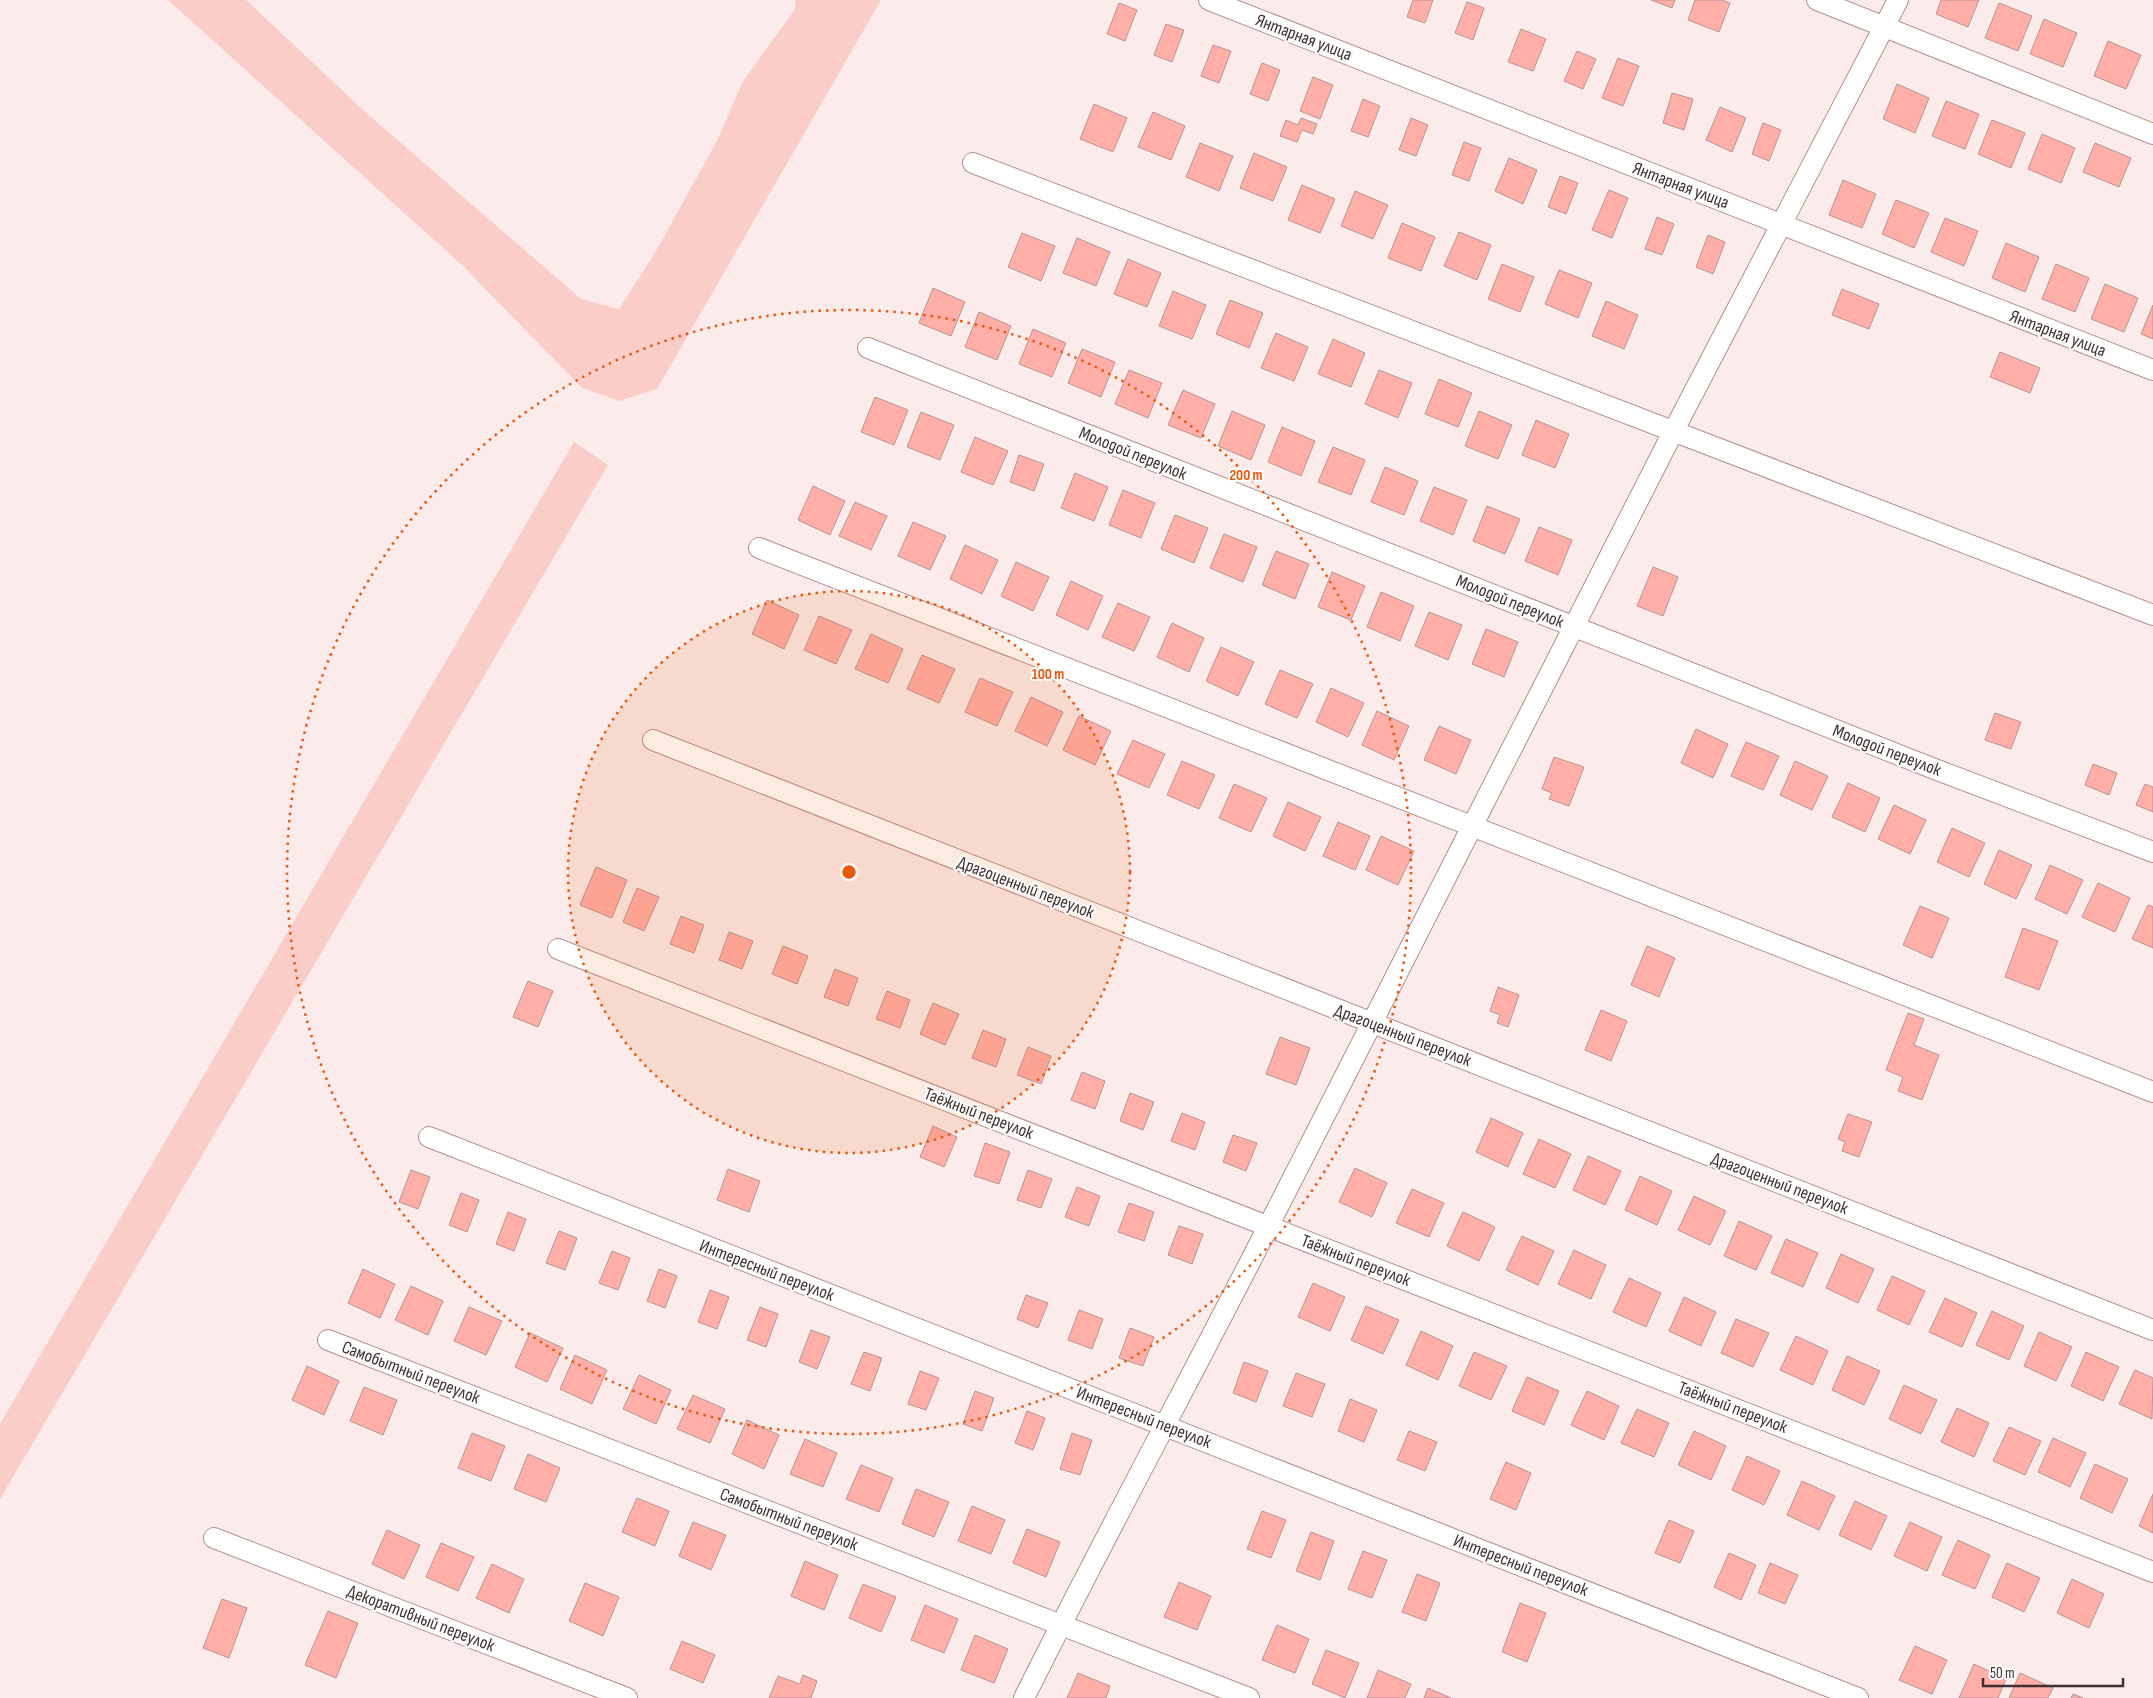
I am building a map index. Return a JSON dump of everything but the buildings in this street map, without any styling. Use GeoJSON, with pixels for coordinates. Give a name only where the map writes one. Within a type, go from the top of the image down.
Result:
{"type":"FeatureCollection","features":[{"type":"Feature","properties":{"kind":"street","name":"Янтарная улица"},"geometry":{"type":"LineString","coordinates":[[1209,0],[2153,370]]}},
{"type":"Feature","properties":{"kind":"street"},"geometry":{"type":"LineString","coordinates":[[1817,0],[2153,134]]}},
{"type":"Feature","properties":{"kind":"street"},"geometry":{"type":"LineString","coordinates":[[1024,1698],[1163,1425],[1269,1226],[1472,826],[1576,627],[1674,431],[1898,0]]}},
{"type":"Feature","properties":{"kind":"street"},"geometry":{"type":"LineString","coordinates":[[973,163],[2153,615]]}},
{"type":"Feature","properties":{"kind":"street","name":"Молодой переулок"},"geometry":{"type":"LineString","coordinates":[[868,348],[1932,768],[2153,852]]}},
{"type":"Feature","properties":{"kind":"street"},"geometry":{"type":"LineString","coordinates":[[760,548],[2153,1092]]}},
{"type":"Feature","properties":{"kind":"street","name":"Драгоценный переулок"},"geometry":{"type":"LineString","coordinates":[[653,740],[2153,1330]]}},
{"type":"Feature","properties":{"kind":"street","name":"Таёжный переулок"},"geometry":{"type":"LineString","coordinates":[[558,949],[2153,1572]]}},
{"type":"Feature","properties":{"kind":"street","name":"Интересный переулок"},"geometry":{"type":"LineString","coordinates":[[429,1137],[1858,1698]]}},
{"type":"Feature","properties":{"kind":"street","name":"Самобытный переулок"},"geometry":{"type":"LineString","coordinates":[[328,1340],[1249,1698]]}},
{"type":"Feature","properties":{"kind":"street","name":"Декоративный переулок"},"geometry":{"type":"LineString","coordinates":[[214,1538],[627,1698]]}},
{"type":"Feature","properties":{"kind":"shaded area"},"geometry":{"type":"Polygon","coordinates":[[[168,0],[246,0],[364,111],[581,299],[619,309],[656,251],[718,139],[742,83],[795,9],[795,0],[881,0],[657,389],[619,401],[581,387],[463,266],[168,0]]]}},
{"type":"Feature","properties":{"kind":"shaded area"},"geometry":{"type":"Polygon","coordinates":[[[574,442],[608,465],[0,1499],[0,1424],[574,442]]]}}]}
